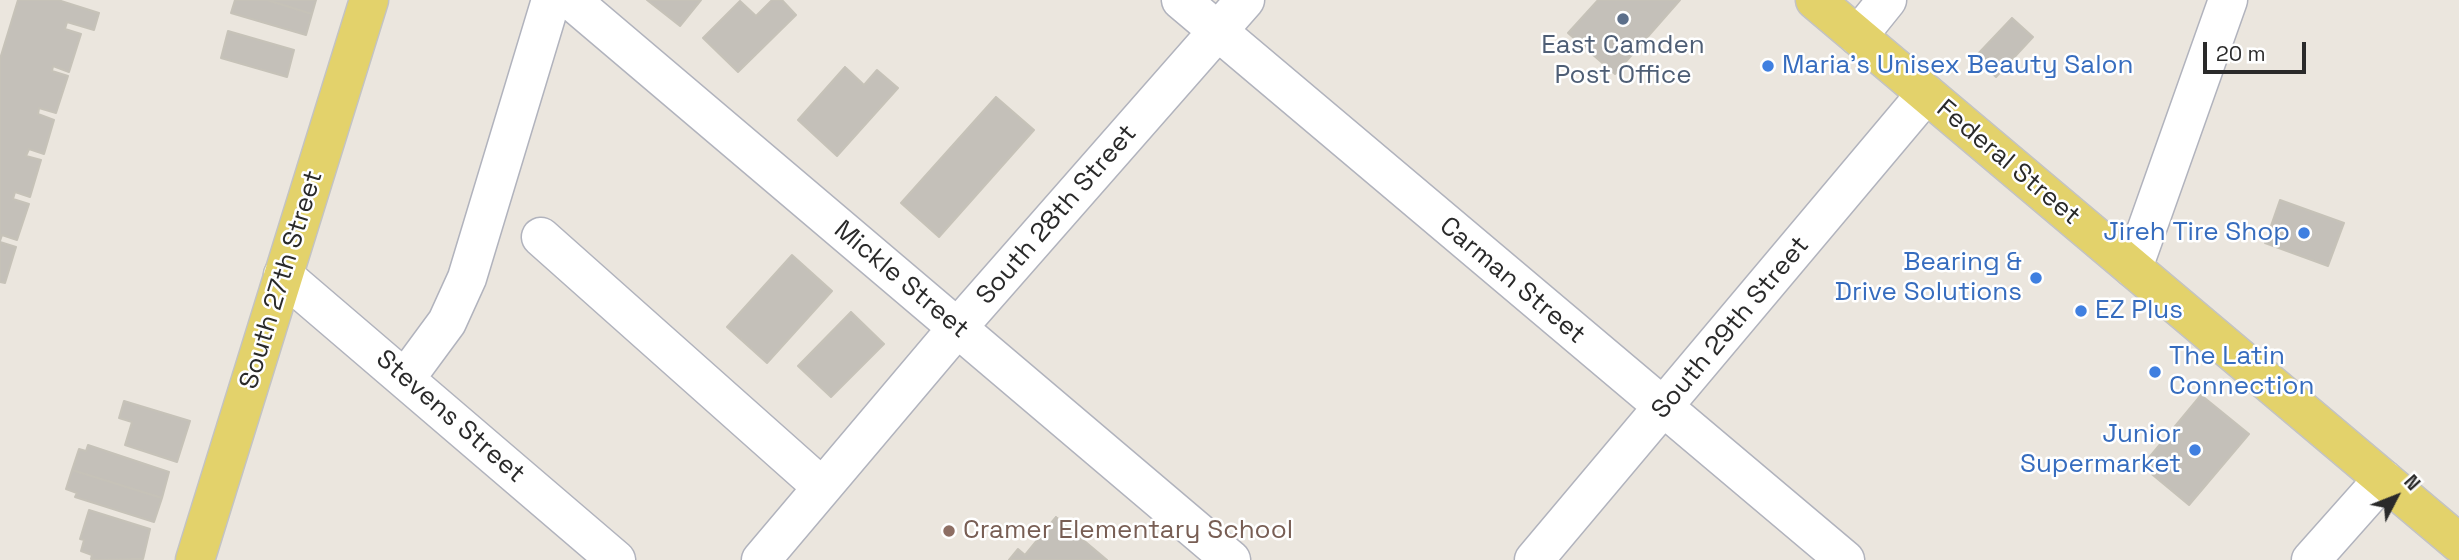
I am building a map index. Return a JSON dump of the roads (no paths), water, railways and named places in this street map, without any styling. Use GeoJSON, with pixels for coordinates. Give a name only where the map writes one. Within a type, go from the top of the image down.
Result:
{"type":"FeatureCollection","features":[{"type":"Feature","properties":{"kind":"main road","name":"South 27th Street"},"geometry":{"type":"LineString","coordinates":[[195,560],[369,0]]}},
{"type":"Feature","properties":{"kind":"main road","name":"Federal Street"},"geometry":{"type":"LineString","coordinates":[[1815,0],[2459,543]]}},
{"type":"Feature","properties":{"kind":"street"},"geometry":{"type":"LineString","coordinates":[[405,379],[447,323],[467,278],[551,0]]}},
{"type":"Feature","properties":{"kind":"street","name":"Mickle Street"},"geometry":{"type":"LineString","coordinates":[[570,0],[1231,560]]}},
{"type":"Feature","properties":{"kind":"street","name":"Carman Street"},"geometry":{"type":"LineString","coordinates":[[1181,0],[1845,560]]}},
{"type":"Feature","properties":{"kind":"street","name":"South 28th Street"},"geometry":{"type":"LineString","coordinates":[[761,560],[958,327],[1245,0]]}},
{"type":"Feature","properties":{"kind":"street"},"geometry":{"type":"LineString","coordinates":[[1858,36],[1887,0]]}},
{"type":"Feature","properties":{"kind":"street"},"geometry":{"type":"LineString","coordinates":[[2133,268],[2228,0]]}},
{"type":"Feature","properties":{"kind":"street","name":"South 29th Street"},"geometry":{"type":"LineString","coordinates":[[1534,560],[1664,409],[1926,94]]}},
{"type":"Feature","properties":{"kind":"street"},"geometry":{"type":"LineString","coordinates":[[541,237],[822,487]]}},
{"type":"Feature","properties":{"kind":"street","name":"Stevens Street"},"geometry":{"type":"LineString","coordinates":[[283,275],[617,560]]}},
{"type":"Feature","properties":{"kind":"street"},"geometry":{"type":"LineString","coordinates":[[2311,560],[2383,479]]}},
{"type":"Feature","properties":{"kind":"place","name":"East Camden Post Office"},"geometry":{"type":"Point","coordinates":[1623,19]}},
{"type":"Feature","properties":{"kind":"place","name":"Maria's Unisex Beauty Salon"},"geometry":{"type":"Point","coordinates":[1768,66]}},
{"type":"Feature","properties":{"kind":"place","name":"Jireh Tire Shop"},"geometry":{"type":"Point","coordinates":[2304,233]}},
{"type":"Feature","properties":{"kind":"place","name":"Bearing & Drive Solutions"},"geometry":{"type":"Point","coordinates":[2036,278]}},
{"type":"Feature","properties":{"kind":"place","name":"EZ Plus"},"geometry":{"type":"Point","coordinates":[2081,311]}},
{"type":"Feature","properties":{"kind":"place","name":"The Latin Connection"},"geometry":{"type":"Point","coordinates":[2155,372]}},
{"type":"Feature","properties":{"kind":"place","name":"Junior Supermarket"},"geometry":{"type":"Point","coordinates":[2195,450]}},
{"type":"Feature","properties":{"kind":"place","name":"Cramer Elementary School"},"geometry":{"type":"Point","coordinates":[949,531]}}]}
